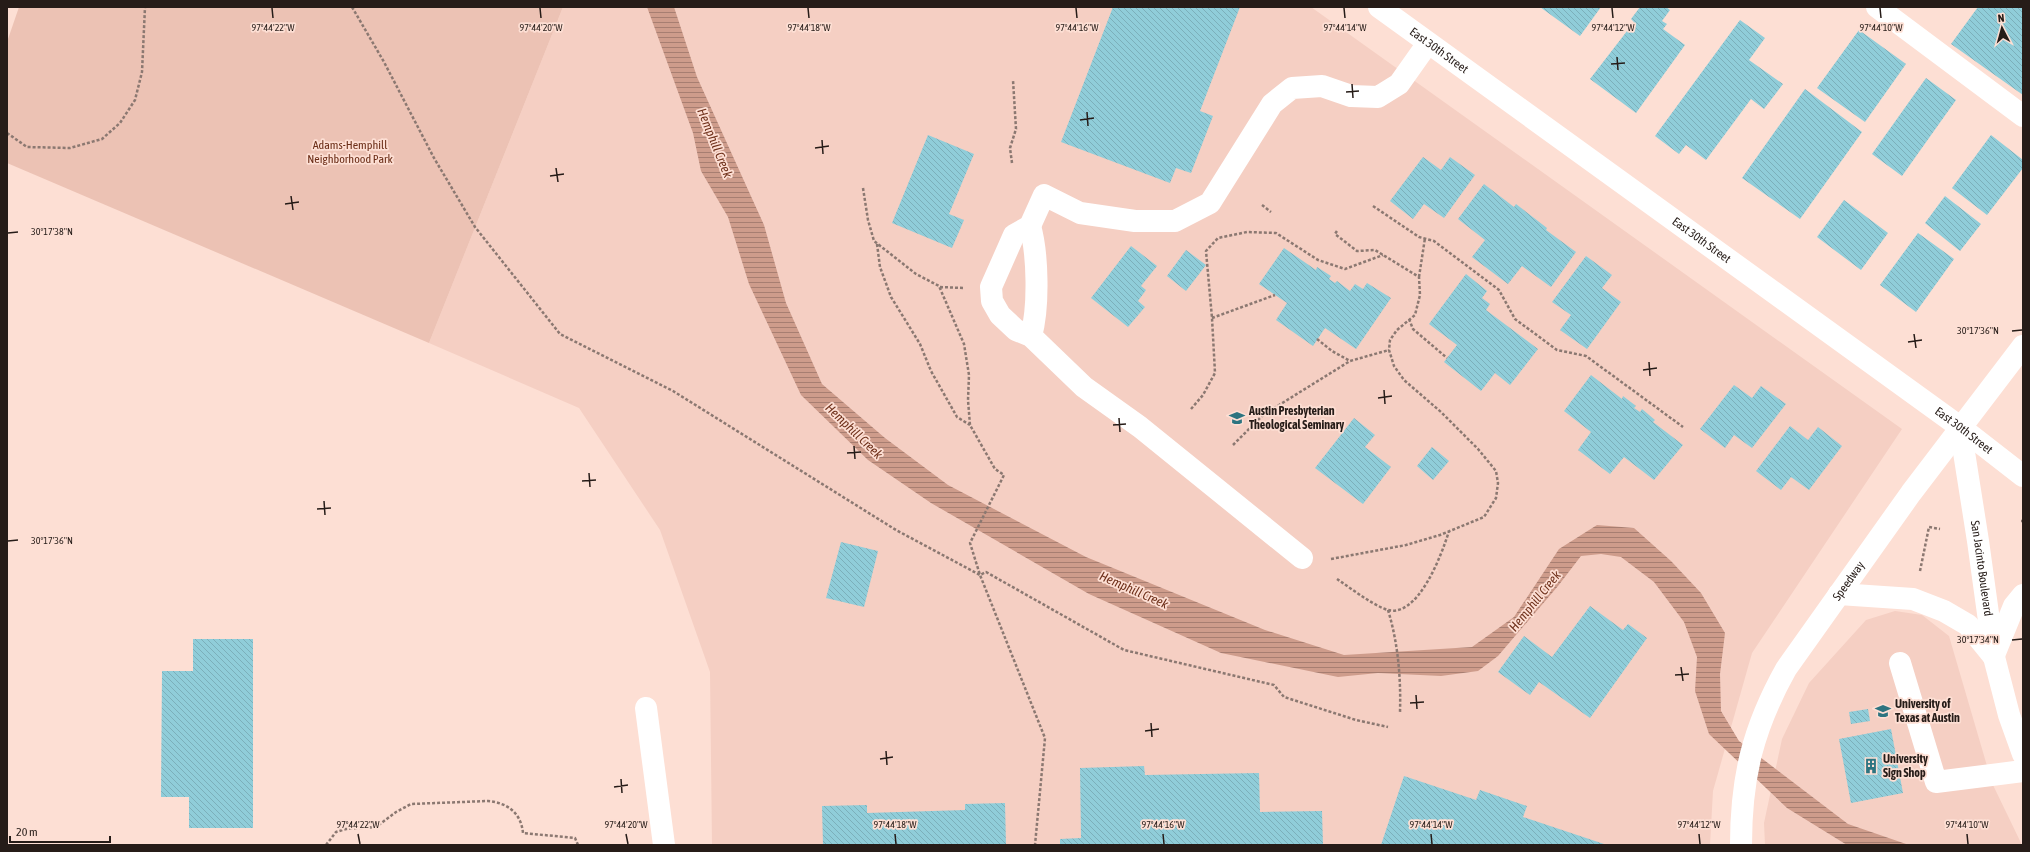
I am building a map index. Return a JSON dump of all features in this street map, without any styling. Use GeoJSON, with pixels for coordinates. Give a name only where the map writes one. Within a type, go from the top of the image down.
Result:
{"type":"FeatureCollection","features":[{"type":"Feature","properties":{"kind":"street","name":"East 30th Street"},"geometry":{"type":"LineString","coordinates":[[1379,7],[1960,427],[2023,476]]}},
{"type":"Feature","properties":{"kind":"street"},"geometry":{"type":"LineString","coordinates":[[1877,7],[2023,116]]}},
{"type":"Feature","properties":{"kind":"street"},"geometry":{"type":"LineString","coordinates":[[1302,558],[1140,427],[1084,387],[1031,336],[1016,330],[1000,315],[992,301],[991,287],[1014,235],[1030,226],[1044,195],[1080,213],[1135,222],[1175,221],[1210,204],[1272,104],[1292,88],[1322,86],[1351,96],[1378,98],[1399,84],[1428,43]]}},
{"type":"Feature","properties":{"kind":"street"},"geometry":{"type":"LineString","coordinates":[[1030,226],[1035,244],[1035,322],[1031,336]]}},
{"type":"Feature","properties":{"kind":"street","name":"Speedway"},"geometry":{"type":"LineString","coordinates":[[1741,845],[1741,810],[1744,780],[1751,749],[1762,718],[1786,669],[1960,427],[2023,346]]}},
{"type":"Feature","properties":{"kind":"street","name":"San Jacinto Boulevard"},"geometry":{"type":"LineString","coordinates":[[1960,427],[1994,656],[2009,715],[2023,754]]}},
{"type":"Feature","properties":{"kind":"street"},"geometry":{"type":"LineString","coordinates":[[1839,594],[1913,599],[1944,611],[1968,625],[1994,656],[2014,606],[2023,595]]}},
{"type":"Feature","properties":{"kind":"street"},"geometry":{"type":"LineString","coordinates":[[1900,663],[1936,782],[2023,771]]}},
{"type":"Feature","properties":{"kind":"street"},"geometry":{"type":"LineString","coordinates":[[646,708],[664,845]]}},
{"type":"Feature","properties":{"kind":"path"},"geometry":{"type":"LineString","coordinates":[[7,134],[27,147],[70,148],[102,139],[120,124],[135,100],[142,72],[145,7]]}},
{"type":"Feature","properties":{"kind":"path"},"geometry":{"type":"LineString","coordinates":[[352,7],[384,62],[434,158],[475,227],[560,334],[673,391],[896,530],[980,575]]}},
{"type":"Feature","properties":{"kind":"path"},"geometry":{"type":"LineString","coordinates":[[1012,163],[1010,148],[1016,129],[1013,80]]}},
{"type":"Feature","properties":{"kind":"path"},"geometry":{"type":"LineString","coordinates":[[863,188],[868,220],[874,241],[876,243],[880,267],[891,297],[917,338],[931,371],[957,417],[970,425]]}},
{"type":"Feature","properties":{"kind":"path"},"geometry":{"type":"LineString","coordinates":[[1262,205],[1271,212]]}},
{"type":"Feature","properties":{"kind":"path"},"geometry":{"type":"LineString","coordinates":[[1373,206],[1420,237],[1434,241],[1499,290],[1515,319],[1557,350],[1586,356],[1683,427]]}},
{"type":"Feature","properties":{"kind":"path"},"geometry":{"type":"LineString","coordinates":[[1337,231],[1335,234],[1357,252],[1376,250],[1419,277]]}},
{"type":"Feature","properties":{"kind":"path"},"geometry":{"type":"LineString","coordinates":[[1191,409],[1203,396],[1215,373],[1206,251],[1218,238],[1247,232],[1276,233],[1318,260],[1345,269],[1383,255]]}},
{"type":"Feature","properties":{"kind":"path"},"geometry":{"type":"LineString","coordinates":[[1330,559],[1406,545],[1449,531],[1484,517],[1491,509],[1496,498],[1498,483],[1496,472],[1478,449],[1441,412],[1404,380],[1394,366],[1390,350],[1390,340],[1409,319],[1415,315],[1420,295],[1419,277],[1425,238]]}},
{"type":"Feature","properties":{"kind":"path"},"geometry":{"type":"LineString","coordinates":[[876,243],[916,274],[939,286],[964,344],[969,374],[968,400],[970,425],[995,469],[1004,475],[970,543],[980,575],[1045,738],[1035,845]]}},
{"type":"Feature","properties":{"kind":"path"},"geometry":{"type":"LineString","coordinates":[[1212,318],[1275,295]]}},
{"type":"Feature","properties":{"kind":"path"},"geometry":{"type":"LineString","coordinates":[[1409,319],[1413,329],[1447,358]]}},
{"type":"Feature","properties":{"kind":"path"},"geometry":{"type":"LineString","coordinates":[[1317,339],[1332,351],[1350,361]]}},
{"type":"Feature","properties":{"kind":"path"},"geometry":{"type":"LineString","coordinates":[[1233,445],[1263,415],[1350,361],[1390,350]]}},
{"type":"Feature","properties":{"kind":"path"},"geometry":{"type":"LineString","coordinates":[[1925,522],[1929,527],[1940,529]]}},
{"type":"Feature","properties":{"kind":"path"},"geometry":{"type":"LineString","coordinates":[[1919,577],[1929,527]]}},
{"type":"Feature","properties":{"kind":"path"},"geometry":{"type":"LineString","coordinates":[[1337,579],[1386,610],[1400,610],[1413,602],[1422,592],[1449,531]]}},
{"type":"Feature","properties":{"kind":"path"},"geometry":{"type":"LineString","coordinates":[[980,575],[986,572],[1124,650],[1274,685],[1284,697],[1356,720],[1388,727]]}},
{"type":"Feature","properties":{"kind":"path"},"geometry":{"type":"LineString","coordinates":[[1388,610],[1396,642],[1400,685],[1400,712]]}},
{"type":"Feature","properties":{"kind":"path"},"geometry":{"type":"LineString","coordinates":[[326,845],[336,832],[346,829],[376,827],[396,812],[410,804],[488,801],[500,802],[515,811],[521,822],[523,833],[575,838],[578,845]]}},
{"type":"Feature","properties":{"kind":"shaded area","name":"Austin Presbyterian Theological Seminary"},"geometry":{"type":"Polygon","coordinates":[[[563,7],[1311,7],[1902,429],[1752,653],[1713,791],[1710,845],[712,845],[710,672],[660,530],[579,408],[429,343],[563,7]]]}},
{"type":"Feature","properties":{"kind":"shaded area","name":"University of Texas at Austin"},"geometry":{"type":"Polygon","coordinates":[[[1895,611],[1922,615],[1949,636],[1992,783],[2022,845],[1765,845],[1764,823],[1782,739],[1809,683],[1866,620],[1895,611]]]}},
{"type":"Feature","properties":{"kind":"green space","name":"Adams-Hemphill Neighborhood Park"},"geometry":{"type":"Polygon","coordinates":[[[19,7],[563,7],[429,343],[7,163],[7,42],[19,7]]]}},
{"type":"Feature","properties":{"kind":"water","name":"Hemphill Creek"},"geometry":{"type":"Polygon","coordinates":[[[647,7],[674,7],[697,77],[764,225],[786,303],[822,384],[885,438],[948,485],[1086,557],[1265,630],[1344,655],[1472,647],[1514,617],[1559,549],[1597,525],[1634,528],[1671,561],[1701,593],[1725,633],[1720,674],[1721,711],[1739,741],[1848,824],[1909,845],[1847,845],[1787,808],[1709,734],[1695,691],[1697,657],[1684,622],[1654,582],[1621,557],[1601,554],[1581,556],[1558,586],[1498,656],[1478,671],[1441,676],[1378,673],[1338,677],[1221,653],[1089,594],[931,503],[868,460],[801,395],[749,284],[728,217],[701,171],[693,133],[647,7]]]}},
{"type":"Feature","properties":{"kind":"building"},"geometry":{"type":"Polygon","coordinates":[[[1113,7],[1240,7],[1200,111],[1213,116],[1191,173],[1176,168],[1170,183],[1061,142],[1113,7]]]}},
{"type":"Feature","properties":{"kind":"building"},"geometry":{"type":"Polygon","coordinates":[[[1540,7],[1601,7],[1580,36],[1540,7]]]}},
{"type":"Feature","properties":{"kind":"building"},"geometry":{"type":"Polygon","coordinates":[[[1640,7],[1666,7],[1670,10],[1662,21],[1667,24],[1663,29],[1685,45],[1636,113],[1590,79],[1634,22],[1631,19],[1640,7]]]}},
{"type":"Feature","properties":{"kind":"building"},"geometry":{"type":"Polygon","coordinates":[[[1978,7],[2023,7],[2023,95],[1951,44],[1978,7]]]}},
{"type":"Feature","properties":{"kind":"building"},"geometry":{"type":"Polygon","coordinates":[[[1740,20],[1765,38],[1749,60],[1783,84],[1764,109],[1751,99],[1706,160],[1686,145],[1679,154],[1655,136],[1740,20]]]}},
{"type":"Feature","properties":{"kind":"building"},"geometry":{"type":"Polygon","coordinates":[[[1859,30],[1906,64],[1865,122],[1817,88],[1859,30]]]}},
{"type":"Feature","properties":{"kind":"building"},"geometry":{"type":"Polygon","coordinates":[[[1926,78],[1956,100],[1902,176],[1872,154],[1926,78]]]}},
{"type":"Feature","properties":{"kind":"building"},"geometry":{"type":"Polygon","coordinates":[[[1805,89],[1862,132],[1800,219],[1742,178],[1805,89]]]}},
{"type":"Feature","properties":{"kind":"building"},"geometry":{"type":"Polygon","coordinates":[[[928,135],[974,154],[949,214],[964,220],[952,248],[892,223],[928,135]]]}},
{"type":"Feature","properties":{"kind":"building"},"geometry":{"type":"Polygon","coordinates":[[[1991,135],[2023,160],[2023,168],[1987,215],[1952,188],[1991,135]]]}},
{"type":"Feature","properties":{"kind":"building"},"geometry":{"type":"Polygon","coordinates":[[[1423,157],[1441,170],[1450,157],[1475,175],[1444,218],[1424,204],[1413,219],[1390,201],[1423,157]]]}},
{"type":"Feature","properties":{"kind":"building"},"geometry":{"type":"Polygon","coordinates":[[[1484,184],[1514,207],[1516,204],[1547,228],[1546,230],[1576,252],[1551,287],[1522,266],[1508,284],[1472,257],[1485,240],[1458,219],[1484,184]]]}},
{"type":"Feature","properties":{"kind":"building"},"geometry":{"type":"Polygon","coordinates":[[[1945,196],[1981,224],[1960,251],[1925,223],[1945,196]]]}},
{"type":"Feature","properties":{"kind":"building"},"geometry":{"type":"Polygon","coordinates":[[[1844,200],[1888,233],[1861,270],[1817,237],[1844,200]]]}},
{"type":"Feature","properties":{"kind":"building"},"geometry":{"type":"Polygon","coordinates":[[[1918,233],[1954,259],[1916,312],[1880,285],[1918,233]]]}},
{"type":"Feature","properties":{"kind":"building"},"geometry":{"type":"Polygon","coordinates":[[[1131,246],[1157,266],[1141,286],[1146,290],[1138,301],[1145,307],[1128,327],[1091,298],[1131,246]]]}},
{"type":"Feature","properties":{"kind":"building"},"geometry":{"type":"Polygon","coordinates":[[[1284,248],[1316,270],[1317,267],[1331,276],[1329,279],[1335,283],[1337,281],[1350,291],[1355,284],[1363,289],[1367,283],[1391,298],[1356,349],[1325,328],[1313,346],[1276,320],[1287,303],[1259,284],[1284,248]]]}},
{"type":"Feature","properties":{"kind":"building"},"geometry":{"type":"Polygon","coordinates":[[[1186,250],[1206,265],[1186,291],[1167,276],[1186,250]]]}},
{"type":"Feature","properties":{"kind":"building"},"geometry":{"type":"Polygon","coordinates":[[[1586,256],[1612,275],[1602,288],[1621,302],[1587,349],[1560,330],[1571,315],[1552,302],[1586,256]]]}},
{"type":"Feature","properties":{"kind":"building"},"geometry":{"type":"Polygon","coordinates":[[[1466,274],[1487,291],[1482,298],[1490,304],[1486,310],[1538,349],[1510,385],[1495,373],[1481,391],[1444,362],[1457,345],[1429,324],[1466,274]]]}},
{"type":"Feature","properties":{"kind":"building"},"geometry":{"type":"Polygon","coordinates":[[[1591,375],[1622,399],[1623,396],[1636,406],[1634,408],[1640,412],[1642,409],[1655,420],[1653,422],[1683,445],[1654,480],[1624,457],[1610,474],[1578,450],[1591,432],[1564,411],[1591,375]]]}},
{"type":"Feature","properties":{"kind":"building"},"geometry":{"type":"Polygon","coordinates":[[[1734,385],[1752,398],[1761,386],[1786,404],[1752,448],[1734,435],[1725,448],[1700,429],[1734,385]]]}},
{"type":"Feature","properties":{"kind":"building"},"geometry":{"type":"Polygon","coordinates":[[[1354,418],[1375,435],[1365,447],[1391,467],[1363,504],[1315,468],[1354,418]]]}},
{"type":"Feature","properties":{"kind":"building"},"geometry":{"type":"Polygon","coordinates":[[[1790,426],[1808,440],[1818,427],[1842,446],[1809,490],[1791,477],[1781,490],[1756,471],[1790,426]]]}},
{"type":"Feature","properties":{"kind":"building"},"geometry":{"type":"Polygon","coordinates":[[[1432,447],[1449,461],[1433,480],[1417,466],[1432,447]]]}},
{"type":"Feature","properties":{"kind":"building"},"geometry":{"type":"Polygon","coordinates":[[[841,542],[878,551],[864,607],[826,598],[841,542]]]}},
{"type":"Feature","properties":{"kind":"building"},"geometry":{"type":"Polygon","coordinates":[[[1590,606],[1623,630],[1628,624],[1647,638],[1590,718],[1539,682],[1530,695],[1498,672],[1524,636],[1552,657],[1590,606]]]}},
{"type":"Feature","properties":{"kind":"building"},"geometry":{"type":"Polygon","coordinates":[[[193,639],[253,639],[253,828],[189,828],[189,797],[161,797],[162,671],[193,671],[193,639]]]}},
{"type":"Feature","properties":{"kind":"building"},"geometry":{"type":"Polygon","coordinates":[[[1868,709],[1870,721],[1851,724],[1849,712],[1868,709]]]}},
{"type":"Feature","properties":{"kind":"building","name":"University Sign Shop"},"geometry":{"type":"Polygon","coordinates":[[[1891,729],[1903,793],[1851,803],[1839,739],[1891,729]]]}},
{"type":"Feature","properties":{"kind":"building"},"geometry":{"type":"Polygon","coordinates":[[[1144,766],[1145,775],[1259,773],[1260,812],[1322,811],[1323,845],[1060,845],[1060,839],[1081,838],[1080,768],[1144,766]]]}},
{"type":"Feature","properties":{"kind":"building"},"geometry":{"type":"Polygon","coordinates":[[[1404,776],[1476,800],[1480,790],[1527,806],[1523,817],[1607,845],[1381,845],[1404,776]]]}},
{"type":"Feature","properties":{"kind":"building"},"geometry":{"type":"Polygon","coordinates":[[[1005,803],[1006,845],[823,845],[822,806],[867,805],[867,813],[965,810],[965,804],[1005,803]]]}},
{"type":"Feature","properties":{"kind":"place","name":"Austin Presbyterian Theological Seminary"},"geometry":{"type":"Point","coordinates":[1237,418]}},
{"type":"Feature","properties":{"kind":"place","name":"University of Texas at Austin"},"geometry":{"type":"Point","coordinates":[1883,711]}},
{"type":"Feature","properties":{"kind":"place","name":"University Sign Shop"},"geometry":{"type":"Point","coordinates":[1871,766]}}]}
